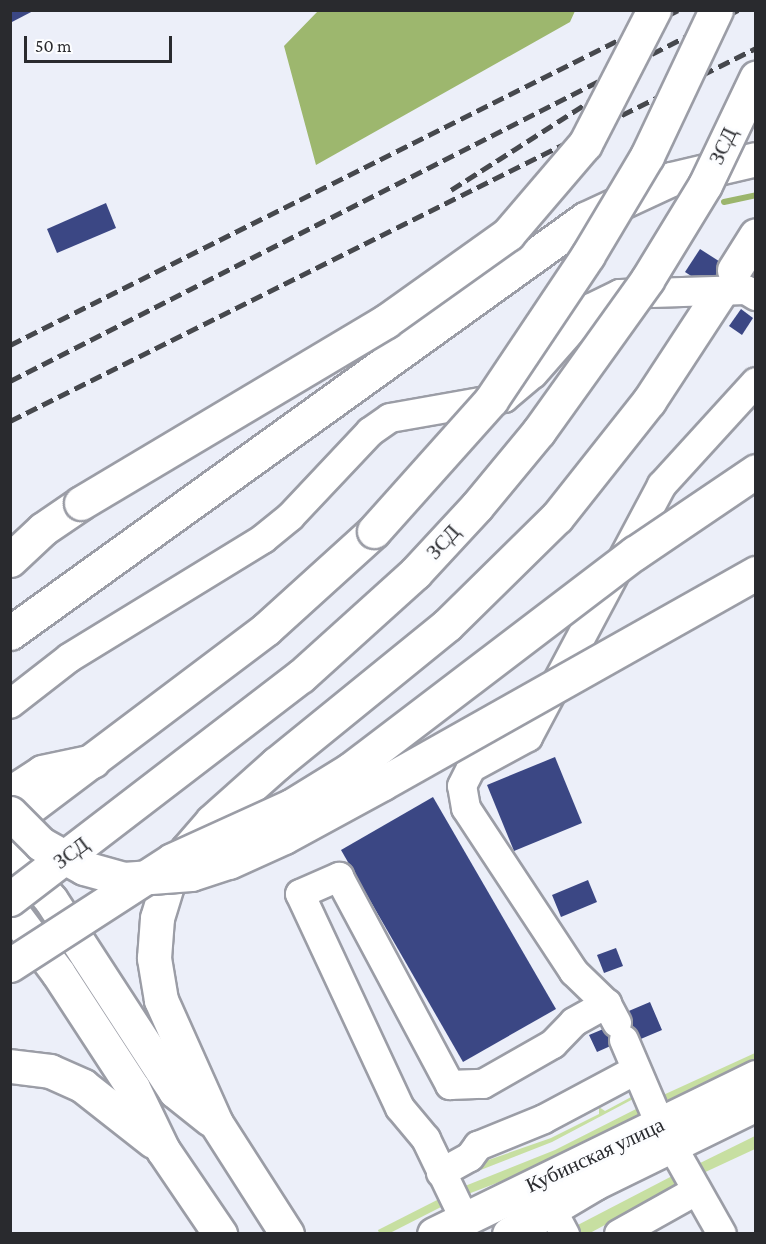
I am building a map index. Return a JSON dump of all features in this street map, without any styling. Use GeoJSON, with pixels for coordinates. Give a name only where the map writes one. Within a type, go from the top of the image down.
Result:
{"type":"FeatureCollection","features":[{"type":"Feature","properties":{"kind":"main road"},"geometry":{"type":"LineString","coordinates":[[10,560],[43,529],[81,503],[386,321],[508,234],[585,144],[654,10]]}},
{"type":"Feature","properties":{"kind":"main road"},"geometry":{"type":"LineString","coordinates":[[10,822],[266,629],[358,546],[491,400],[588,255],[647,156],[716,10]]}},
{"type":"Feature","properties":{"kind":"main road","name":"ЗСД"},"geometry":{"type":"LineString","coordinates":[[10,899],[301,676],[415,573],[469,514],[539,430],[647,280],[705,185],[756,78]]}},
{"type":"Feature","properties":{"kind":"main road"},"geometry":{"type":"LineString","coordinates":[[10,633],[585,219],[671,179],[756,159]]}},
{"type":"Feature","properties":{"kind":"main road"},"geometry":{"type":"LineString","coordinates":[[287,1233],[216,1123],[162,1000],[154,958],[157,918],[167,885],[187,850],[213,821],[276,764],[447,625],[581,491],[649,401],[756,235]]}},
{"type":"Feature","properties":{"kind":"main road"},"geometry":{"type":"LineString","coordinates":[[10,965],[172,860],[291,807],[334,780],[635,553],[756,471]]}},
{"type":"Feature","properties":{"kind":"main road"},"geometry":{"type":"LineString","coordinates":[[10,813],[42,844],[84,868],[124,879],[159,879],[200,871],[284,837],[756,573]]}},
{"type":"Feature","properties":{"kind":"main road"},"geometry":{"type":"LineString","coordinates":[[10,793],[42,772],[93,761]]}},
{"type":"Feature","properties":{"kind":"main road"},"geometry":{"type":"LineString","coordinates":[[10,852],[51,900],[176,1091],[216,1123]]}},
{"type":"Feature","properties":{"kind":"main road"},"geometry":{"type":"LineString","coordinates":[[10,909],[58,973],[133,1088],[163,1150],[190,1193],[220,1233]]}},
{"type":"Feature","properties":{"kind":"main road"},"geometry":{"type":"LineString","coordinates":[[10,1066],[50,1071],[83,1086],[163,1150]]}},
{"type":"Feature","properties":{"kind":"main road","name":"Кубинская улица"},"geometry":{"type":"LineString","coordinates":[[509,1233],[558,1221],[666,1134],[756,1077]]}},
{"type":"Feature","properties":{"kind":"main road","name":"Кубинская улица"},"geometry":{"type":"LineString","coordinates":[[434,1233],[464,1218],[666,1134],[756,1104]]}},
{"type":"Feature","properties":{"kind":"main road"},"geometry":{"type":"LineString","coordinates":[[190,1193],[201,1233]]}},
{"type":"Feature","properties":{"kind":"lane"},"geometry":{"type":"LineString","coordinates":[[10,704],[69,658],[263,539],[290,517],[370,432],[390,418],[504,398],[533,374],[591,308],[620,294],[746,290],[756,296]]}},
{"type":"Feature","properties":{"kind":"lane"},"geometry":{"type":"LineString","coordinates":[[722,1233],[696,1191],[666,1134],[616,1022],[574,972],[466,808],[462,786],[471,768],[528,737],[662,484],[756,382]]}},
{"type":"Feature","properties":{"kind":"lane"},"geometry":{"type":"LineString","coordinates":[[464,1218],[426,1138],[400,1108],[300,894],[339,877],[450,1084],[483,1084],[554,1044],[574,1022],[616,1022]]}},
{"type":"Feature","properties":{"kind":"lane"},"geometry":{"type":"LineString","coordinates":[[441,1173],[470,1157],[478,1146],[544,1119],[636,1070]]}},
{"type":"Feature","properties":{"kind":"lane"},"geometry":{"type":"LineString","coordinates":[[619,1233],[696,1191]]}},
{"type":"Feature","properties":{"kind":"green space"},"geometry":{"type":"Polygon","coordinates":[[[318,11],[575,11],[570,22],[316,165],[284,46],[318,11]]]}},
{"type":"Feature","properties":{"kind":"green space"},"geometry":{"type":"Polygon","coordinates":[[[755,1053],[755,1064],[673,1102],[661,1096],[755,1053]]]}},
{"type":"Feature","properties":{"kind":"green space"},"geometry":{"type":"Polygon","coordinates":[[[633,1096],[637,1097],[552,1142],[455,1180],[477,1164],[551,1138],[599,1114],[599,1107],[605,1111],[633,1096]]]}},
{"type":"Feature","properties":{"kind":"green space"},"geometry":{"type":"Polygon","coordinates":[[[642,1106],[640,1119],[560,1159],[468,1194],[460,1188],[555,1150],[642,1106]]]}},
{"type":"Feature","properties":{"kind":"green space"},"geometry":{"type":"Polygon","coordinates":[[[755,1136],[755,1149],[699,1175],[694,1166],[755,1136]]]}},
{"type":"Feature","properties":{"kind":"green space"},"geometry":{"type":"Polygon","coordinates":[[[664,1162],[671,1165],[567,1220],[568,1213],[664,1162]]]}},
{"type":"Feature","properties":{"kind":"green space"},"geometry":{"type":"Polygon","coordinates":[[[676,1174],[681,1184],[590,1233],[576,1233],[572,1228],[676,1174]]]}},
{"type":"Feature","properties":{"kind":"green space"},"geometry":{"type":"Polygon","coordinates":[[[443,1197],[443,1206],[390,1233],[379,1233],[378,1230],[443,1197]]]}},
{"type":"Feature","properties":{"kind":"building"},"geometry":{"type":"Polygon","coordinates":[[[10,10],[35,10],[10,23],[10,10]]]}},
{"type":"Feature","properties":{"kind":"building"},"geometry":{"type":"Polygon","coordinates":[[[106,203],[116,228],[57,253],[47,229],[106,203]]]}},
{"type":"Feature","properties":{"kind":"building"},"geometry":{"type":"Polygon","coordinates":[[[700,249],[750,281],[735,304],[685,272],[700,249]]]}},
{"type":"Feature","properties":{"kind":"building"},"geometry":{"type":"Polygon","coordinates":[[[741,309],[753,318],[742,335],[729,326],[741,309]]]}},
{"type":"Feature","properties":{"kind":"building"},"geometry":{"type":"Polygon","coordinates":[[[555,757],[582,823],[514,851],[487,785],[555,757]]]}},
{"type":"Feature","properties":{"kind":"building"},"geometry":{"type":"Polygon","coordinates":[[[433,797],[556,1009],[463,1062],[341,850],[433,797]]]}},
{"type":"Feature","properties":{"kind":"building"},"geometry":{"type":"Polygon","coordinates":[[[588,880],[597,902],[561,917],[552,895],[588,880]]]}},
{"type":"Feature","properties":{"kind":"building"},"geometry":{"type":"Polygon","coordinates":[[[616,948],[623,966],[604,973],[597,955],[616,948]]]}},
{"type":"Feature","properties":{"kind":"building"},"geometry":{"type":"Polygon","coordinates":[[[650,1002],[662,1030],[636,1041],[633,1036],[597,1052],[589,1035],[627,1019],[624,1013],[650,1002]]]}},
{"type":"Feature","properties":{"kind":"waterway"},"geometry":{"type":"LineString","coordinates":[[724,202],[756,195]]}},
{"type":"Feature","properties":{"kind":"railway"},"geometry":{"type":"LineString","coordinates":[[10,345],[678,10]]}},
{"type":"Feature","properties":{"kind":"railway"},"geometry":{"type":"LineString","coordinates":[[10,381],[738,10]]}},
{"type":"Feature","properties":{"kind":"railway"},"geometry":{"type":"LineString","coordinates":[[10,421],[756,48]]}},
{"type":"Feature","properties":{"kind":"railway"},"geometry":{"type":"LineString","coordinates":[[451,190],[643,67]]}}]}
